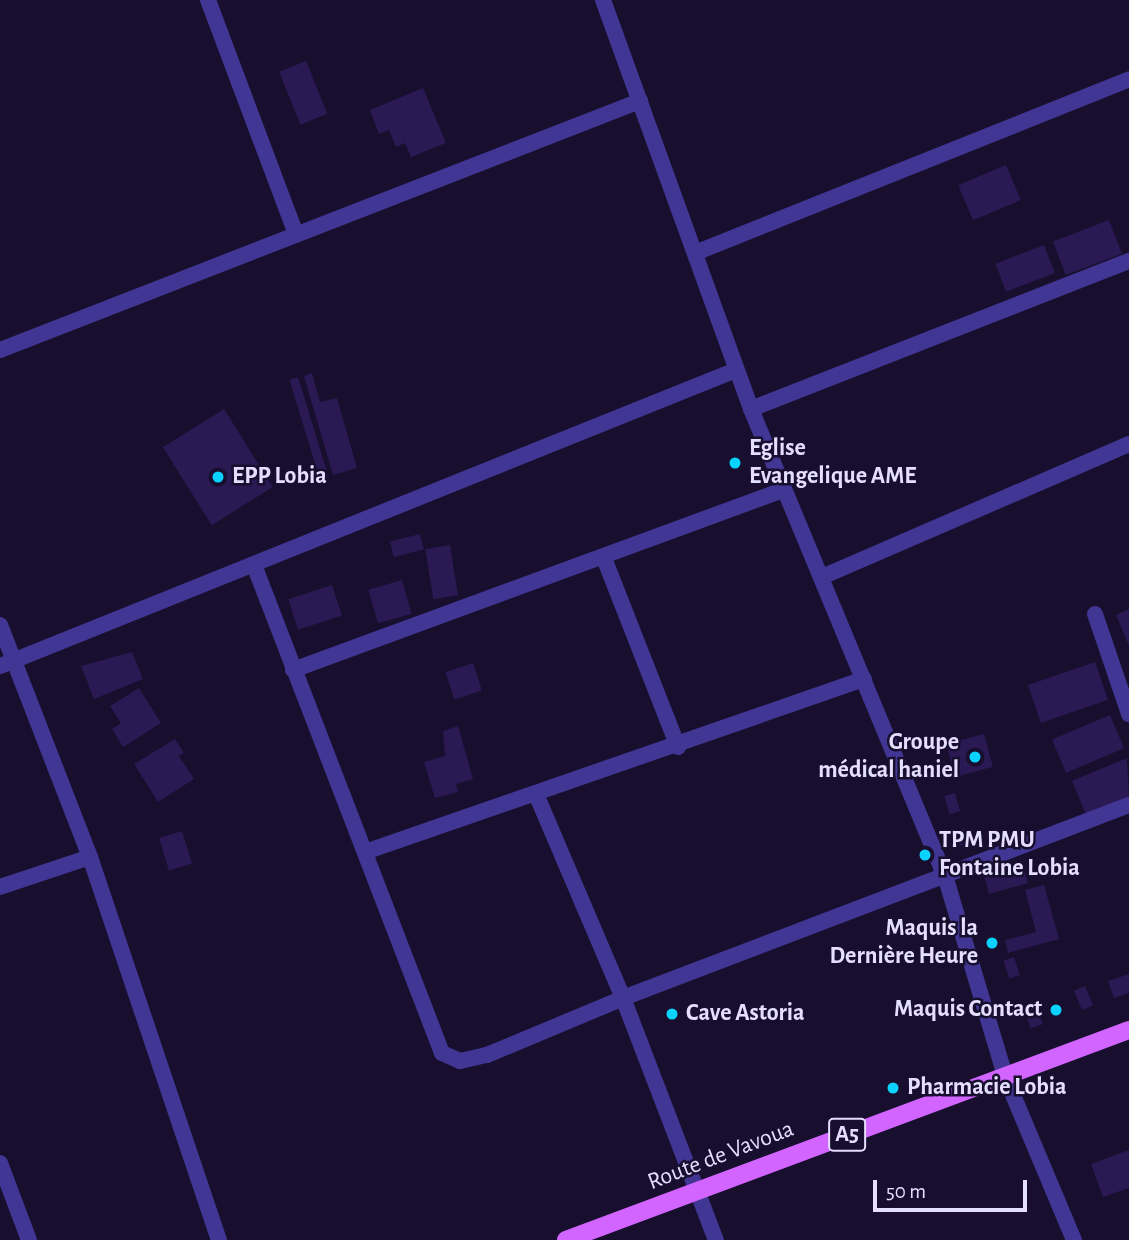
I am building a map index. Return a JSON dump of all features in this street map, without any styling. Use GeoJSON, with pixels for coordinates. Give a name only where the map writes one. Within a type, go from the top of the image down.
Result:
{"type":"FeatureCollection","features":[{"type":"Feature","properties":{"kind":"main road","name":"Route de Vavoua"},"geometry":{"type":"LineString","coordinates":[[566,1240],[1129,1030]]}},
{"type":"Feature","properties":{"kind":"street"},"geometry":{"type":"LineString","coordinates":[[208,0],[296,234]]}},
{"type":"Feature","properties":{"kind":"street"},"geometry":{"type":"LineString","coordinates":[[603,0],[751,410],[783,490],[824,576],[946,879],[1005,1076],[1074,1240]]}},
{"type":"Feature","properties":{"kind":"street"},"geometry":{"type":"LineString","coordinates":[[695,253],[1129,79]]}},
{"type":"Feature","properties":{"kind":"street"},"geometry":{"type":"LineString","coordinates":[[0,350],[640,101]]}},
{"type":"Feature","properties":{"kind":"street"},"geometry":{"type":"LineString","coordinates":[[751,410],[1129,261]]}},
{"type":"Feature","properties":{"kind":"street"},"geometry":{"type":"LineString","coordinates":[[7,663],[736,370]]}},
{"type":"Feature","properties":{"kind":"street"},"geometry":{"type":"LineString","coordinates":[[824,576],[1129,444]]}},
{"type":"Feature","properties":{"kind":"street"},"geometry":{"type":"LineString","coordinates":[[293,670],[604,558],[783,490]]}},
{"type":"Feature","properties":{"kind":"street"},"geometry":{"type":"LineString","coordinates":[[604,558],[678,747]]}},
{"type":"Feature","properties":{"kind":"street"},"geometry":{"type":"LineString","coordinates":[[254,565],[442,1053],[460,1061],[487,1055],[623,998],[946,879],[1129,805]]}},
{"type":"Feature","properties":{"kind":"street"},"geometry":{"type":"LineString","coordinates":[[1095,614],[1129,714]]}},
{"type":"Feature","properties":{"kind":"street"},"geometry":{"type":"LineString","coordinates":[[0,625],[7,663],[90,857],[219,1240]]}},
{"type":"Feature","properties":{"kind":"street"},"geometry":{"type":"LineString","coordinates":[[365,852],[678,747],[864,679]]}},
{"type":"Feature","properties":{"kind":"street"},"geometry":{"type":"LineString","coordinates":[[537,794],[623,998],[716,1240]]}},
{"type":"Feature","properties":{"kind":"street"},"geometry":{"type":"LineString","coordinates":[[0,887],[90,857]]}},
{"type":"Feature","properties":{"kind":"street"},"geometry":{"type":"LineString","coordinates":[[0,1163],[29,1240]]}},
{"type":"Feature","properties":{"kind":"building"},"geometry":{"type":"Polygon","coordinates":[[[306,61],[327,114],[300,125],[279,72],[306,61]]]}},
{"type":"Feature","properties":{"kind":"building"},"geometry":{"type":"Polygon","coordinates":[[[423,88],[446,143],[411,157],[405,143],[396,147],[389,130],[379,134],[370,110],[423,88]]]}},
{"type":"Feature","properties":{"kind":"building"},"geometry":{"type":"Polygon","coordinates":[[[1006,165],[1021,200],[973,220],[958,185],[1006,165]]]}},
{"type":"Feature","properties":{"kind":"building"},"geometry":{"type":"Polygon","coordinates":[[[1109,220],[1122,254],[1066,275],[1053,242],[1109,220]]]}},
{"type":"Feature","properties":{"kind":"building"},"geometry":{"type":"Polygon","coordinates":[[[1044,245],[1055,273],[1006,292],[995,264],[1044,245]]]}},
{"type":"Feature","properties":{"kind":"building"},"geometry":{"type":"Polygon","coordinates":[[[312,373],[320,402],[337,398],[357,468],[333,475],[304,376],[312,373]]]}},
{"type":"Feature","properties":{"kind":"building"},"geometry":{"type":"Polygon","coordinates":[[[298,377],[329,477],[320,480],[289,380],[298,377]]]}},
{"type":"Feature","properties":{"kind":"building"},"geometry":{"type":"Polygon","coordinates":[[[224,409],[273,487],[212,525],[163,447],[224,409]]]}},
{"type":"Feature","properties":{"kind":"building"},"geometry":{"type":"Polygon","coordinates":[[[420,534],[424,550],[394,557],[390,541],[420,534]]]}},
{"type":"Feature","properties":{"kind":"building"},"geometry":{"type":"Polygon","coordinates":[[[450,545],[458,595],[433,599],[425,549],[450,545]]]}},
{"type":"Feature","properties":{"kind":"building"},"geometry":{"type":"Polygon","coordinates":[[[402,580],[412,614],[378,623],[368,590],[402,580]]]}},
{"type":"Feature","properties":{"kind":"building"},"geometry":{"type":"Polygon","coordinates":[[[332,585],[342,615],[298,630],[288,599],[332,585]]]}},
{"type":"Feature","properties":{"kind":"building"},"geometry":{"type":"Polygon","coordinates":[[[1129,609],[1129,646],[1116,615],[1129,609]]]}},
{"type":"Feature","properties":{"kind":"building"},"geometry":{"type":"Polygon","coordinates":[[[132,652],[143,679],[94,699],[81,666],[132,652]]]}},
{"type":"Feature","properties":{"kind":"building"},"geometry":{"type":"Polygon","coordinates":[[[1095,662],[1108,700],[1041,723],[1028,685],[1095,662]]]}},
{"type":"Feature","properties":{"kind":"building"},"geometry":{"type":"Polygon","coordinates":[[[473,663],[482,691],[454,700],[445,672],[473,663]]]}},
{"type":"Feature","properties":{"kind":"building"},"geometry":{"type":"Polygon","coordinates":[[[139,688],[161,723],[123,747],[112,729],[121,723],[110,706],[139,688]]]}},
{"type":"Feature","properties":{"kind":"building"},"geometry":{"type":"Polygon","coordinates":[[[1110,715],[1124,748],[1066,773],[1052,740],[1110,715]]]}},
{"type":"Feature","properties":{"kind":"building"},"geometry":{"type":"Polygon","coordinates":[[[458,726],[473,779],[456,784],[458,792],[435,798],[424,762],[445,756],[443,731],[458,726]]]}},
{"type":"Feature","properties":{"kind":"building"},"geometry":{"type":"Polygon","coordinates":[[[984,734],[993,767],[955,777],[946,744],[984,734]]]}},
{"type":"Feature","properties":{"kind":"building"},"geometry":{"type":"Polygon","coordinates":[[[175,739],[184,753],[179,756],[194,779],[158,802],[134,764],[175,739]]]}},
{"type":"Feature","properties":{"kind":"building"},"geometry":{"type":"Polygon","coordinates":[[[1127,758],[1129,799],[1087,817],[1072,781],[1127,758]]]}},
{"type":"Feature","properties":{"kind":"building"},"geometry":{"type":"Polygon","coordinates":[[[955,793],[960,811],[950,814],[944,796],[955,793]]]}},
{"type":"Feature","properties":{"kind":"building"},"geometry":{"type":"Polygon","coordinates":[[[965,828],[969,844],[959,846],[955,830],[965,828]]]}},
{"type":"Feature","properties":{"kind":"building"},"geometry":{"type":"Polygon","coordinates":[[[182,831],[192,864],[169,871],[159,838],[182,831]]]}},
{"type":"Feature","properties":{"kind":"building"},"geometry":{"type":"Polygon","coordinates":[[[1003,849],[1009,867],[1023,863],[1028,883],[989,894],[979,856],[1003,849]]]}},
{"type":"Feature","properties":{"kind":"building"},"geometry":{"type":"Polygon","coordinates":[[[1044,885],[1059,939],[1008,953],[1005,940],[1036,932],[1025,890],[1044,885]]]}},
{"type":"Feature","properties":{"kind":"building"},"geometry":{"type":"Polygon","coordinates":[[[1014,957],[1020,975],[1009,978],[1004,960],[1014,957]]]}},
{"type":"Feature","properties":{"kind":"building"},"geometry":{"type":"Polygon","coordinates":[[[1129,974],[1129,993],[1114,998],[1108,981],[1129,974]]]}},
{"type":"Feature","properties":{"kind":"building"},"geometry":{"type":"Polygon","coordinates":[[[1085,986],[1093,1005],[1082,1010],[1074,991],[1085,986]]]}},
{"type":"Feature","properties":{"kind":"building"},"geometry":{"type":"Polygon","coordinates":[[[1037,1007],[1043,1024],[1031,1028],[1025,1011],[1037,1007]]]}},
{"type":"Feature","properties":{"kind":"building"},"geometry":{"type":"Polygon","coordinates":[[[1129,1150],[1129,1188],[1103,1197],[1091,1164],[1129,1150]]]}},
{"type":"Feature","properties":{"kind":"place","name":"Eglise Evangelique AME"},"geometry":{"type":"Point","coordinates":[735,463]}},
{"type":"Feature","properties":{"kind":"place","name":"EPP Lobia"},"geometry":{"type":"Point","coordinates":[218,477]}},
{"type":"Feature","properties":{"kind":"place","name":"Groupe médical haniel"},"geometry":{"type":"Point","coordinates":[975,757]}},
{"type":"Feature","properties":{"kind":"place","name":"TPM PMU Fontaine Lobia"},"geometry":{"type":"Point","coordinates":[925,855]}},
{"type":"Feature","properties":{"kind":"place","name":"Maquis la Dernière Heure"},"geometry":{"type":"Point","coordinates":[992,943]}},
{"type":"Feature","properties":{"kind":"place","name":"Maquis Contact"},"geometry":{"type":"Point","coordinates":[1056,1010]}},
{"type":"Feature","properties":{"kind":"place","name":"Cave Astoria"},"geometry":{"type":"Point","coordinates":[672,1014]}},
{"type":"Feature","properties":{"kind":"place","name":"Pharmacie Lobia"},"geometry":{"type":"Point","coordinates":[893,1088]}}]}
